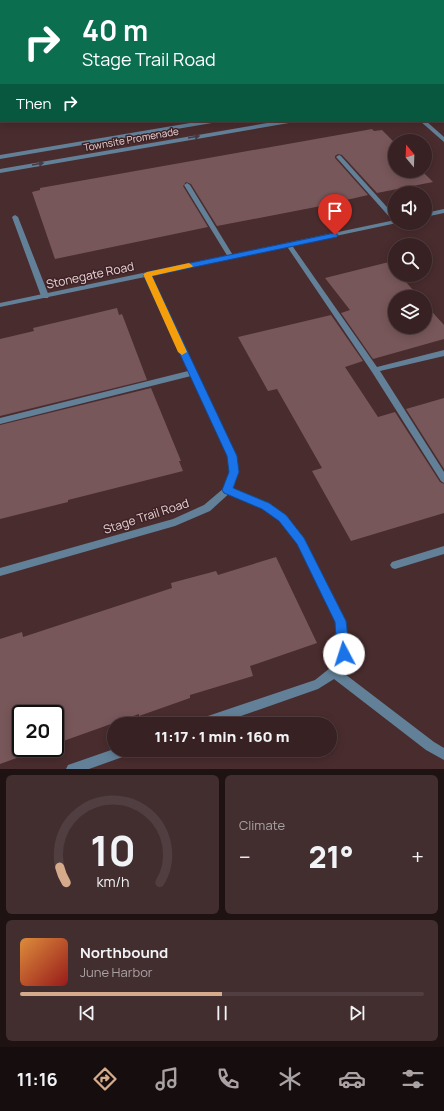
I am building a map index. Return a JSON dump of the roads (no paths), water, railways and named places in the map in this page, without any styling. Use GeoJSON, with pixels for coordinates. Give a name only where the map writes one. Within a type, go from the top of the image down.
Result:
{"type":"FeatureCollection","features":[{"type":"Feature","properties":{"kind":"street","name":"Townsite Promenade"},"geometry":{"type":"LineString","coordinates":[[0,157],[206,122]]}},
{"type":"Feature","properties":{"kind":"street","name":"Townsite Promenade"},"geometry":{"type":"LineString","coordinates":[[0,171],[283,122]]}},
{"type":"Feature","properties":{"kind":"street"},"geometry":{"type":"LineString","coordinates":[[424,122],[444,140]]}},
{"type":"Feature","properties":{"kind":"street"},"geometry":{"type":"LineString","coordinates":[[339,157],[388,213]]}},
{"type":"Feature","properties":{"kind":"street"},"geometry":{"type":"LineString","coordinates":[[187,185],[231,257]]}},
{"type":"Feature","properties":{"kind":"street"},"geometry":{"type":"LineString","coordinates":[[432,214],[444,211]]}},
{"type":"Feature","properties":{"kind":"street"},"geometry":{"type":"LineString","coordinates":[[14,217],[45,296]]}},
{"type":"Feature","properties":{"kind":"street","name":"Stonegate Road"},"geometry":{"type":"LineString","coordinates":[[0,305],[289,245],[388,223]]}},
{"type":"Feature","properties":{"kind":"street"},"geometry":{"type":"LineString","coordinates":[[289,245],[375,370],[444,479]]}},
{"type":"Feature","properties":{"kind":"street"},"geometry":{"type":"LineString","coordinates":[[147,274],[232,456],[234,472],[228,490],[266,506],[283,518],[301,541],[340,621],[344,654],[334,672],[318,684],[222,717]]}},
{"type":"Feature","properties":{"kind":"street"},"geometry":{"type":"LineString","coordinates":[[375,370],[444,353]]}},
{"type":"Feature","properties":{"kind":"street"},"geometry":{"type":"LineString","coordinates":[[0,421],[192,373]]}},
{"type":"Feature","properties":{"kind":"street","name":"Stage Trail Road"},"geometry":{"type":"LineString","coordinates":[[0,572],[176,522],[206,508],[228,490]]}},
{"type":"Feature","properties":{"kind":"street"},"geometry":{"type":"LineString","coordinates":[[395,565],[444,550]]}},
{"type":"Feature","properties":{"kind":"street"},"geometry":{"type":"LineString","coordinates":[[334,672],[430,746],[444,754]]}},
{"type":"Feature","properties":{"kind":"street"},"geometry":{"type":"LineString","coordinates":[[72,769],[107,757]]}}]}
